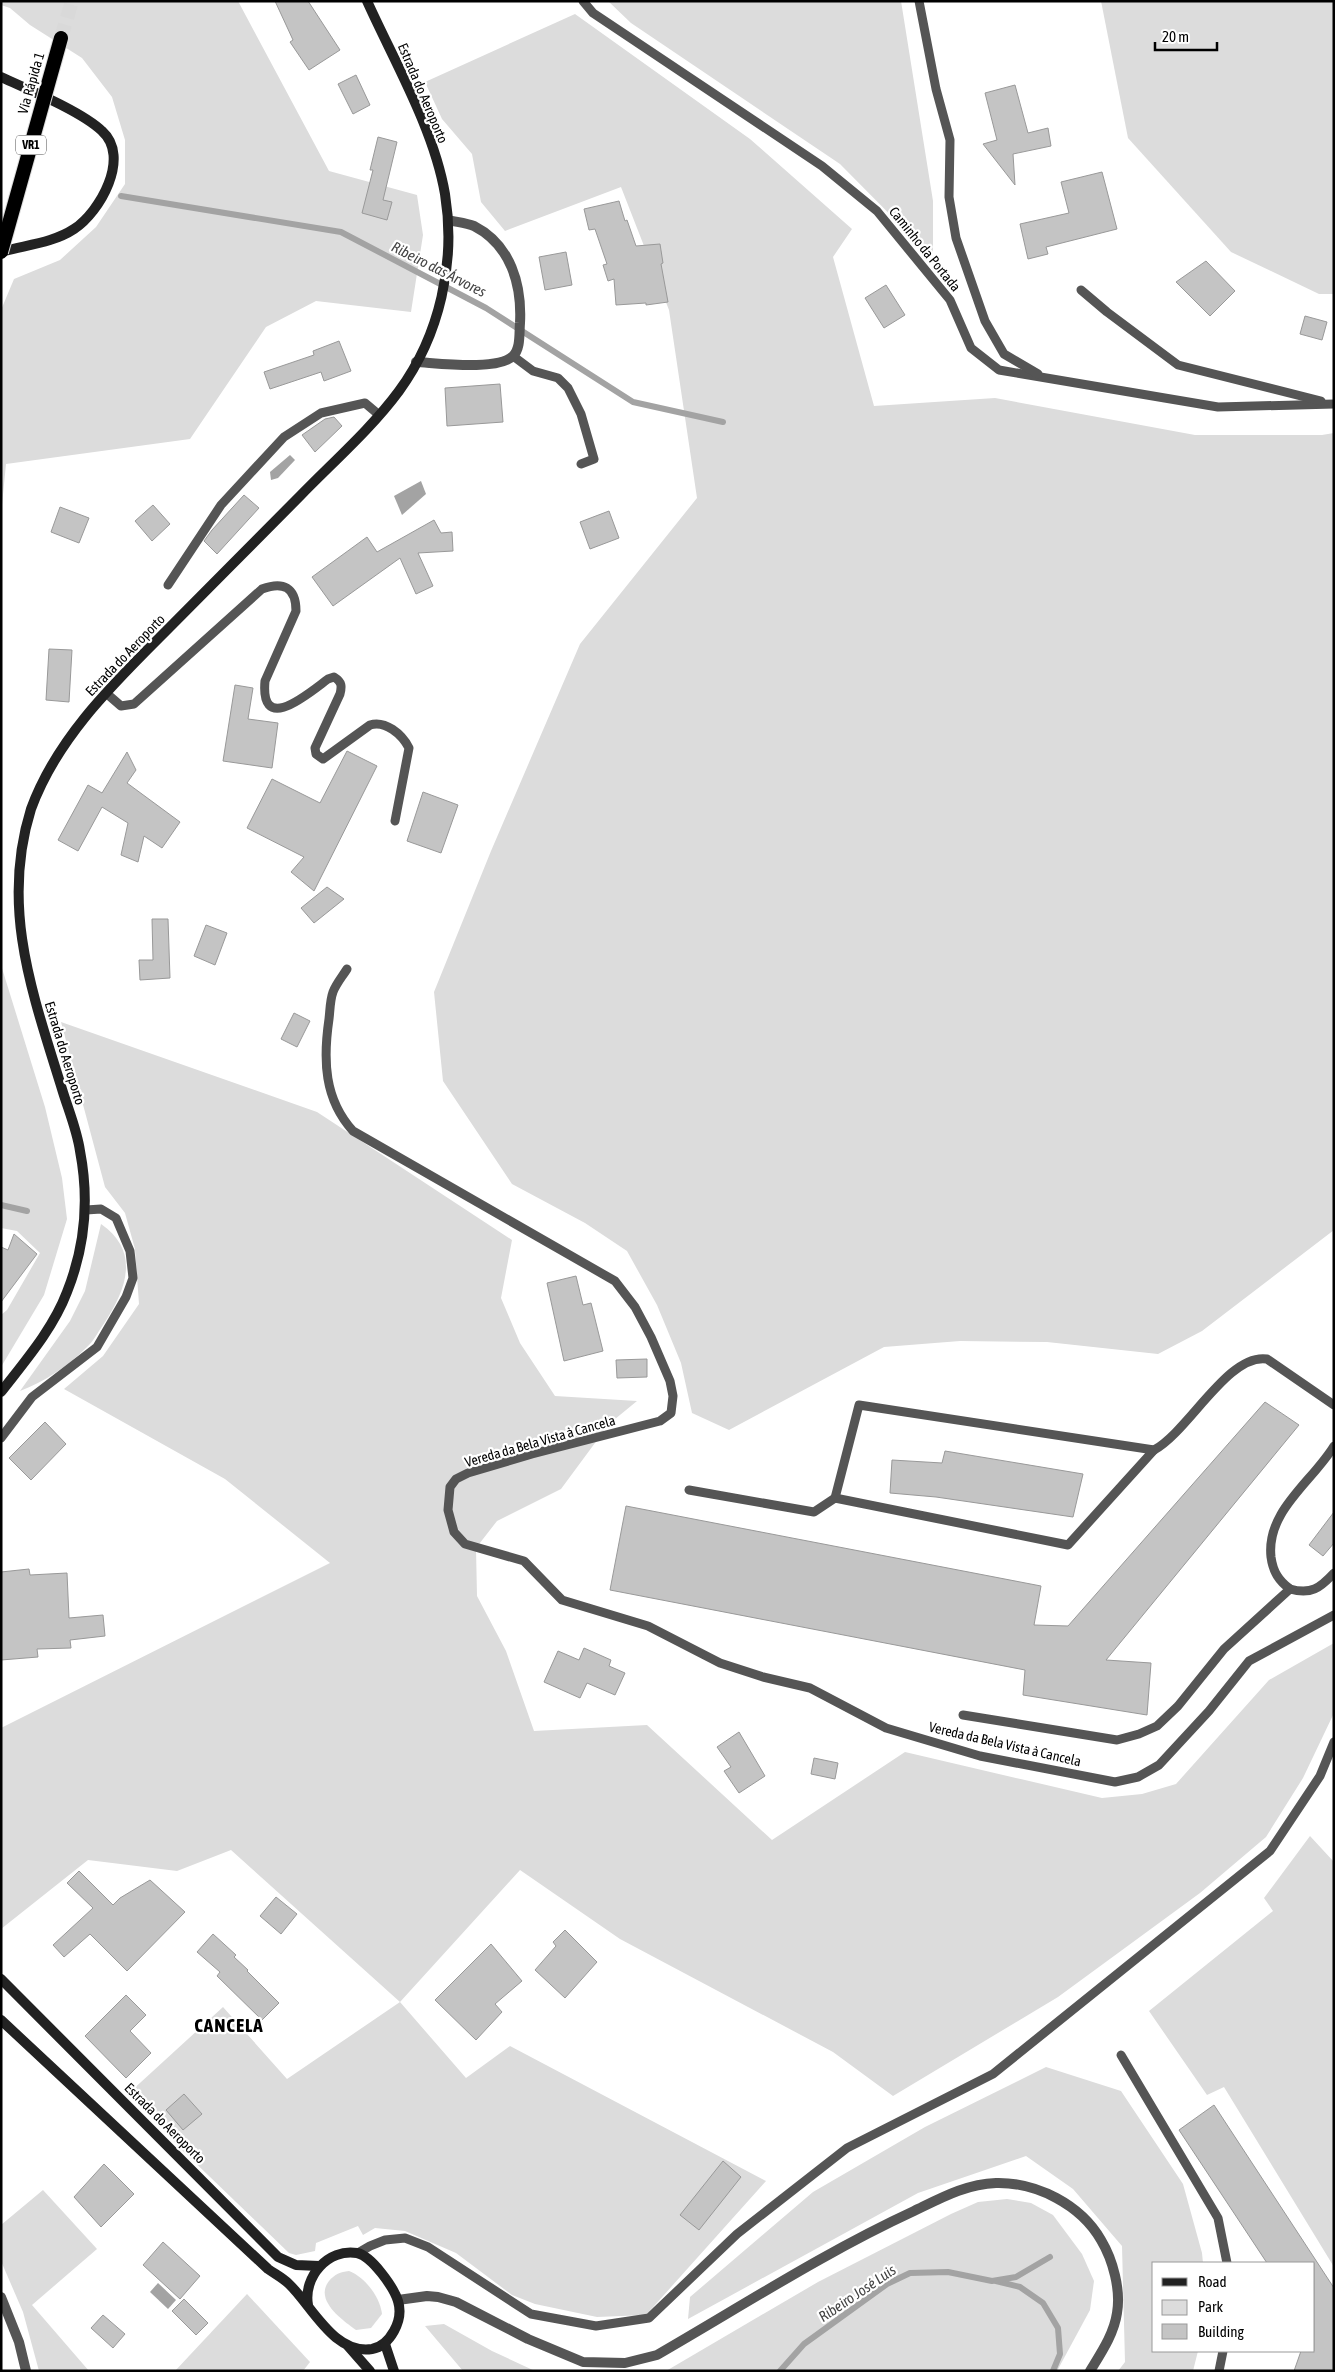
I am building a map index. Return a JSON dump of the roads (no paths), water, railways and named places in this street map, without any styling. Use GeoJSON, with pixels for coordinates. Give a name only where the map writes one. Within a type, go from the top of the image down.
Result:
{"type":"FeatureCollection","features":[{"type":"Feature","properties":{"kind":"highway","name":"Via Rápida 1"},"geometry":{"type":"LineString","coordinates":[[1,252],[61,38]]}},
{"type":"Feature","properties":{"kind":"main road","name":"Estrada do Aeroporto"},"geometry":{"type":"LineString","coordinates":[[1,1392],[38,1345],[67,1294],[81,1245],[86,1210],[80,1149],[20,955],[16,882],[23,834],[30,810],[46,774],[71,732],[106,693],[400,390],[432,328],[443,295],[447,272],[448,238],[448,220],[444,191],[429,136],[367,1]]}},
{"type":"Feature","properties":{"kind":"main road"},"geometry":{"type":"LineString","coordinates":[[1,77],[67,109],[103,131],[112,144],[115,166],[110,182],[92,210],[73,230],[52,239],[1,252]]}},
{"type":"Feature","properties":{"kind":"main road","name":"Estrada do Aeroporto"},"geometry":{"type":"LineString","coordinates":[[1,1979],[278,2257],[296,2266],[319,2266]]}},
{"type":"Feature","properties":{"kind":"main road"},"geometry":{"type":"LineString","coordinates":[[1,2020],[268,2269],[288,2283],[332,2334],[348,2345],[370,2371]]}},
{"type":"Feature","properties":{"kind":"main road"},"geometry":{"type":"LineString","coordinates":[[308,2305],[307,2291],[319,2266],[345,2253],[358,2253],[367,2258],[381,2273],[398,2300],[398,2322],[385,2344],[377,2348],[364,2350],[348,2345]]}},
{"type":"Feature","properties":{"kind":"main road"},"geometry":{"type":"LineString","coordinates":[[385,2344],[394,2371]]}},
{"type":"Feature","properties":{"kind":"street"},"geometry":{"type":"LineString","coordinates":[[416,362],[492,364],[512,356],[518,348],[520,295],[515,273],[506,255],[496,243],[472,225],[448,220]]}},
{"type":"Feature","properties":{"kind":"street"},"geometry":{"type":"LineString","coordinates":[[398,2300],[438,2296],[456,2302],[528,2339],[583,2362],[625,2363],[656,2355],[873,2230],[946,2196],[964,2188],[997,2183],[1012,2184],[1028,2186],[1064,2202],[1094,2228],[1110,2254],[1116,2284],[1118,2312],[1108,2342],[1090,2371]]}},
{"type":"Feature","properties":{"kind":"street"},"geometry":{"type":"LineString","coordinates":[[1,2298],[19,2342],[26,2371]]}},
{"type":"Feature","properties":{"kind":"lane","name":"Caminho da Portada"},"geometry":{"type":"LineString","coordinates":[[583,1],[593,13],[822,166],[876,211],[950,300],[971,348],[999,370],[1218,407],[1334,404]]}},
{"type":"Feature","properties":{"kind":"lane"},"geometry":{"type":"LineString","coordinates":[[919,1],[936,89],[950,140],[949,197],[956,238],[985,321],[1004,354],[1043,377]]}},
{"type":"Feature","properties":{"kind":"lane"},"geometry":{"type":"LineString","coordinates":[[1081,290],[1107,312],[1178,365],[1334,404]]}},
{"type":"Feature","properties":{"kind":"lane"},"geometry":{"type":"LineString","coordinates":[[512,356],[532,371],[558,378],[568,388],[582,414],[594,459],[581,464]]}},
{"type":"Feature","properties":{"kind":"lane"},"geometry":{"type":"LineString","coordinates":[[168,585],[221,505],[284,437],[321,413],[355,404],[365,403],[378,414]]}},
{"type":"Feature","properties":{"kind":"lane"},"geometry":{"type":"LineString","coordinates":[[106,693],[121,706],[134,704],[262,589],[272,585],[283,585],[291,591],[296,601],[296,611],[265,681],[264,692],[267,702],[273,707],[283,709],[293,705],[328,679],[334,677],[340,680],[342,686],[340,694],[315,748],[316,754],[323,758],[370,725],[378,722],[387,725],[409,748],[395,821]]}},
{"type":"Feature","properties":{"kind":"lane","name":"Vereda da Bela Vista à Cancela"},"geometry":{"type":"LineString","coordinates":[[347,969],[332,993],[327,1027],[325,1073],[334,1102],[342,1119],[353,1131],[615,1281],[635,1307],[651,1337],[670,1381],[673,1396],[671,1413],[660,1421],[532,1454],[456,1479],[450,1487],[448,1510],[454,1532],[465,1544],[524,1561],[562,1600],[648,1626],[720,1663],[763,1677],[810,1688],[886,1728],[980,1756],[1115,1782],[1138,1777],[1159,1765],[1209,1711],[1249,1661],[1334,1615]]}},
{"type":"Feature","properties":{"kind":"lane"},"geometry":{"type":"LineString","coordinates":[[1,1438],[32,1397],[97,1347],[133,1278],[130,1251],[116,1218],[100,1209],[86,1210]]}},
{"type":"Feature","properties":{"kind":"lane"},"geometry":{"type":"LineString","coordinates":[[835,1498],[1068,1545],[1154,1450],[1179,1431],[1240,1365],[1258,1358],[1276,1364],[1334,1405]]}},
{"type":"Feature","properties":{"kind":"lane"},"geometry":{"type":"LineString","coordinates":[[689,1490],[814,1512],[835,1498],[859,1405],[1154,1450]]}},
{"type":"Feature","properties":{"kind":"lane"},"geometry":{"type":"LineString","coordinates":[[1334,1446],[1280,1515],[1270,1544],[1275,1573],[1282,1583],[1290,1589],[1303,1593],[1321,1586],[1334,1573]]}},
{"type":"Feature","properties":{"kind":"lane"},"geometry":{"type":"LineString","coordinates":[[963,1715],[1118,1740],[1139,1734],[1157,1726],[1178,1706],[1224,1649],[1290,1589]]}},
{"type":"Feature","properties":{"kind":"lane"},"geometry":{"type":"LineString","coordinates":[[358,2253],[385,2240],[405,2238],[428,2247],[531,2314],[596,2326],[649,2318],[737,2234],[847,2148],[993,2074],[1270,1852],[1320,1776],[1334,1742]]}},
{"type":"Feature","properties":{"kind":"lane"},"geometry":{"type":"LineString","coordinates":[[1121,2055],[1218,2218],[1227,2262]]}},
{"type":"Feature","properties":{"kind":"lane"},"geometry":{"type":"LineString","coordinates":[[1219,2371],[1223,2352]]}},
{"type":"Feature","properties":{"kind":"waterway","name":"Ribeiro das Árvores"},"geometry":{"type":"LineString","coordinates":[[121,196],[341,232],[486,308],[633,402],[723,422]]}},
{"type":"Feature","properties":{"kind":"waterway"},"geometry":{"type":"LineString","coordinates":[[1,1205],[27,1211]]}},
{"type":"Feature","properties":{"kind":"waterway","name":"Ribeiro José Luis"},"geometry":{"type":"LineString","coordinates":[[780,2371],[804,2344],[887,2284],[910,2273],[948,2272],[992,2281],[1016,2277],[1050,2257]]}},
{"type":"Feature","properties":{"kind":"waterway","name":"Ribeiro José Luis"},"geometry":{"type":"LineString","coordinates":[[996,2281],[1020,2287],[1043,2303],[1058,2328],[1060,2354],[1053,2371]]}},
{"type":"Feature","properties":{"kind":"tunnel"},"geometry":{"type":"LineString","coordinates":[[61,38],[72,1]]}},
{"type":"Feature","properties":{"kind":"district","name":"CANCELA"},"geometry":{"type":"Point","coordinates":[229,2025]}}]}
